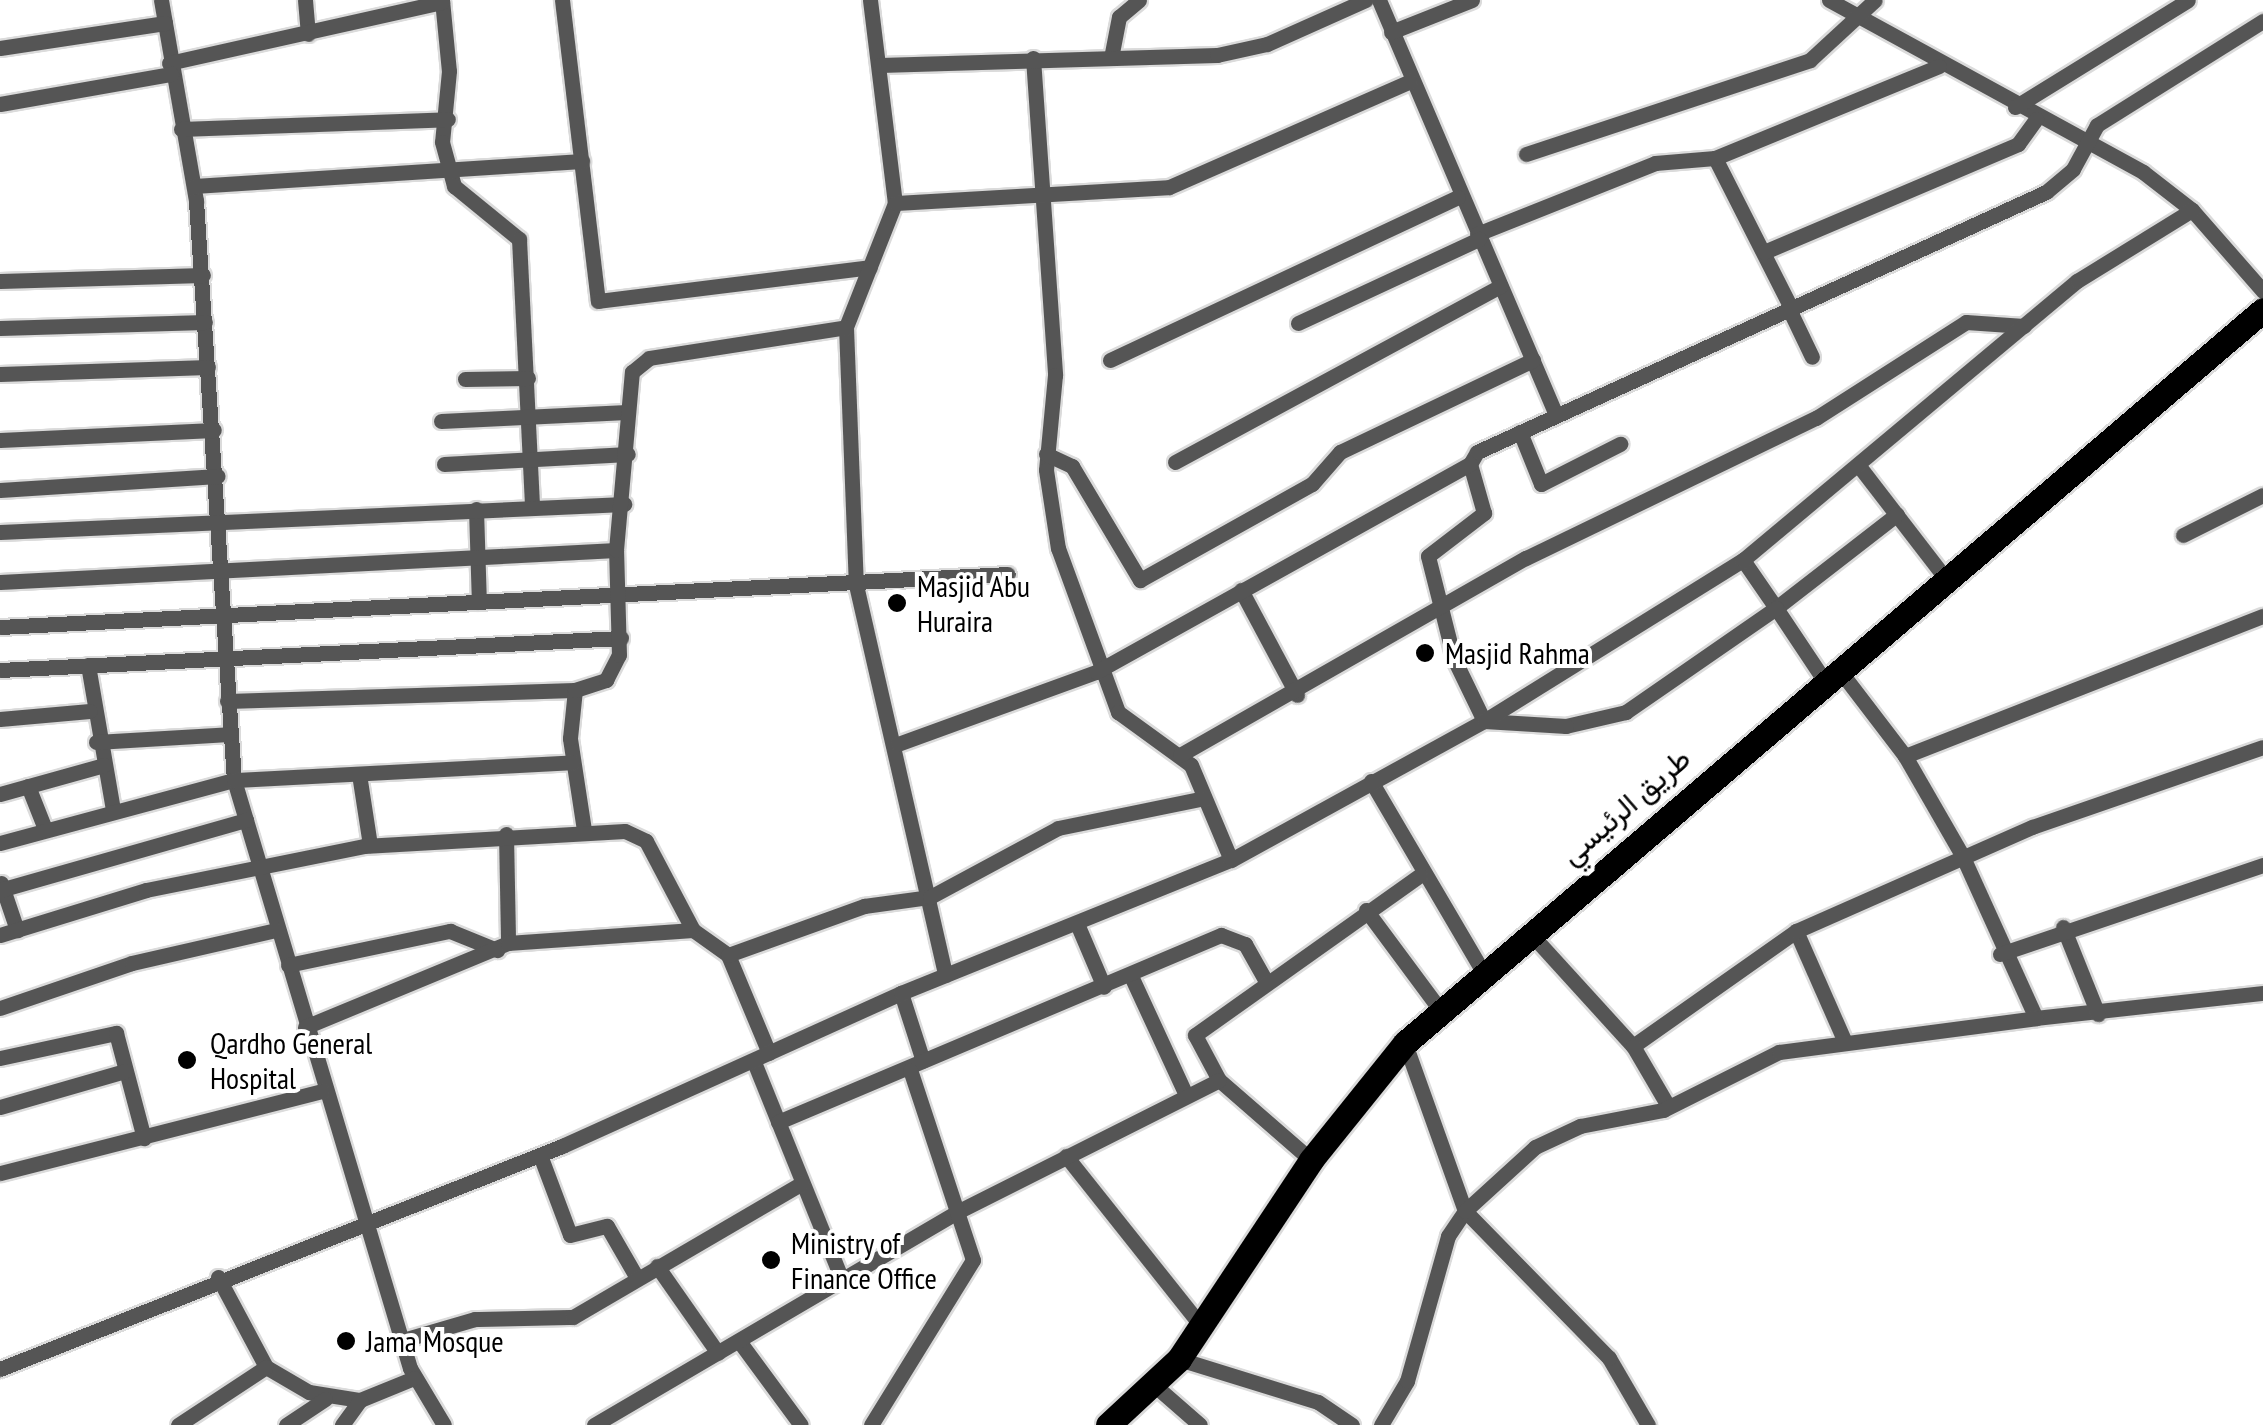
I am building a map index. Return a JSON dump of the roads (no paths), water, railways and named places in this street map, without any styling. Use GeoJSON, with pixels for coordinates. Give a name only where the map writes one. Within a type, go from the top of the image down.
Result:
{"type":"FeatureCollection","features":[{"type":"Feature","properties":{"kind":"main road","name":"طريق الرئيسي"},"geometry":{"type":"LineString","coordinates":[[1108,1425],[1179,1359],[1204,1328],[1311,1160],[1405,1043],[1943,575],[2263,310]]}},
{"type":"Feature","properties":{"kind":"street"},"geometry":{"type":"LineString","coordinates":[[161,0],[180,129],[194,186],[203,275],[234,780],[322,1091],[414,1378],[444,1425]]}},
{"type":"Feature","properties":{"kind":"street"},"geometry":{"type":"LineString","coordinates":[[305,0],[308,34]]}},
{"type":"Feature","properties":{"kind":"street"},"geometry":{"type":"LineString","coordinates":[[562,0],[598,301],[870,267]]}},
{"type":"Feature","properties":{"kind":"street"},"geometry":{"type":"LineString","coordinates":[[870,0],[895,203],[846,328],[856,585],[898,744],[945,975]]}},
{"type":"Feature","properties":{"kind":"street"},"geometry":{"type":"LineString","coordinates":[[1111,58],[1119,17],[1138,0]]}},
{"type":"Feature","properties":{"kind":"street"},"geometry":{"type":"LineString","coordinates":[[880,65],[1111,58],[1266,44],[1366,0]]}},
{"type":"Feature","properties":{"kind":"street"},"geometry":{"type":"LineString","coordinates":[[1379,0],[1458,197],[1555,412]]}},
{"type":"Feature","properties":{"kind":"street"},"geometry":{"type":"LineString","coordinates":[[1391,32],[1472,0]]}},
{"type":"Feature","properties":{"kind":"street"},"geometry":{"type":"LineString","coordinates":[[1829,0],[2036,119],[2143,172],[2192,210],[2263,291]]}},
{"type":"Feature","properties":{"kind":"street"},"geometry":{"type":"LineString","coordinates":[[1526,154],[1810,60],[1875,0]]}},
{"type":"Feature","properties":{"kind":"street"},"geometry":{"type":"LineString","coordinates":[[2015,107],[2188,0]]}},
{"type":"Feature","properties":{"kind":"street"},"geometry":{"type":"LineString","coordinates":[[0,104],[170,69],[442,1],[447,164],[462,197],[519,239],[532,506]]}},
{"type":"Feature","properties":{"kind":"street"},"geometry":{"type":"LineString","coordinates":[[898,744],[1096,672],[1470,464],[1555,412],[2046,192],[2072,169],[2082,144],[2137,98],[2263,22]]}},
{"type":"Feature","properties":{"kind":"street"},"geometry":{"type":"LineString","coordinates":[[0,48],[165,23]]}},
{"type":"Feature","properties":{"kind":"street"},"geometry":{"type":"LineString","coordinates":[[1032,58],[1055,375],[1046,454],[1058,548],[1096,672],[1118,712],[1180,754],[1231,860]]}},
{"type":"Feature","properties":{"kind":"street"},"geometry":{"type":"LineString","coordinates":[[1298,323],[1478,237],[1655,163],[1715,158],[1940,66]]}},
{"type":"Feature","properties":{"kind":"street"},"geometry":{"type":"LineString","coordinates":[[895,203],[1169,187],[1410,80]]}},
{"type":"Feature","properties":{"kind":"street"},"geometry":{"type":"LineString","coordinates":[[180,129],[448,119]]}},
{"type":"Feature","properties":{"kind":"street"},"geometry":{"type":"LineString","coordinates":[[1764,252],[2018,144],[2036,119]]}},
{"type":"Feature","properties":{"kind":"street"},"geometry":{"type":"LineString","coordinates":[[1715,158],[1812,357]]}},
{"type":"Feature","properties":{"kind":"street"},"geometry":{"type":"LineString","coordinates":[[194,186],[447,164],[582,161]]}},
{"type":"Feature","properties":{"kind":"street"},"geometry":{"type":"LineString","coordinates":[[1110,360],[1458,197]]}},
{"type":"Feature","properties":{"kind":"street"},"geometry":{"type":"LineString","coordinates":[[0,1369],[218,1277],[540,1155],[754,1062],[901,992],[1078,926],[1231,860],[1484,721],[1743,560],[2024,326],[2192,210]]}},
{"type":"Feature","properties":{"kind":"street"},"geometry":{"type":"LineString","coordinates":[[0,281],[203,275]]}},
{"type":"Feature","properties":{"kind":"street"},"geometry":{"type":"LineString","coordinates":[[1175,462],[1500,286]]}},
{"type":"Feature","properties":{"kind":"street"},"geometry":{"type":"LineString","coordinates":[[0,328],[205,322]]}},
{"type":"Feature","properties":{"kind":"street"},"geometry":{"type":"LineString","coordinates":[[1180,754],[1297,695],[1526,558],[1816,418],[1966,322],[2024,326]]}},
{"type":"Feature","properties":{"kind":"street"},"geometry":{"type":"LineString","coordinates":[[227,702],[575,690],[606,680],[622,638],[616,550],[624,504],[632,372],[650,358],[846,328]]}},
{"type":"Feature","properties":{"kind":"street"},"geometry":{"type":"LineString","coordinates":[[1046,454],[1072,466],[1140,580],[1312,484],[1340,452],[1533,360]]}},
{"type":"Feature","properties":{"kind":"street"},"geometry":{"type":"LineString","coordinates":[[0,374],[208,367]]}},
{"type":"Feature","properties":{"kind":"street"},"geometry":{"type":"LineString","coordinates":[[465,379],[528,378]]}},
{"type":"Feature","properties":{"kind":"street"},"geometry":{"type":"LineString","coordinates":[[441,421],[627,412]]}},
{"type":"Feature","properties":{"kind":"street"},"geometry":{"type":"LineString","coordinates":[[0,440],[214,430]]}},
{"type":"Feature","properties":{"kind":"street"},"geometry":{"type":"LineString","coordinates":[[1520,432],[1541,484],[1620,444]]}},
{"type":"Feature","properties":{"kind":"street"},"geometry":{"type":"LineString","coordinates":[[444,464],[628,454]]}},
{"type":"Feature","properties":{"kind":"street"},"geometry":{"type":"LineString","coordinates":[[1470,464],[1484,512],[1428,556],[1440,611],[1484,721]]}},
{"type":"Feature","properties":{"kind":"street"},"geometry":{"type":"LineString","coordinates":[[1859,466],[1943,575]]}},
{"type":"Feature","properties":{"kind":"street"},"geometry":{"type":"LineString","coordinates":[[0,490],[218,476]]}},
{"type":"Feature","properties":{"kind":"street"},"geometry":{"type":"LineString","coordinates":[[2183,535],[2263,495]]}},
{"type":"Feature","properties":{"kind":"street"},"geometry":{"type":"LineString","coordinates":[[0,532],[624,504]]}},
{"type":"Feature","properties":{"kind":"street"},"geometry":{"type":"LineString","coordinates":[[476,509],[479,602]]}},
{"type":"Feature","properties":{"kind":"street"},"geometry":{"type":"LineString","coordinates":[[1484,721],[1566,726],[1626,712],[1776,608],[1896,514]]}},
{"type":"Feature","properties":{"kind":"street"},"geometry":{"type":"LineString","coordinates":[[0,582],[476,554],[616,550]]}},
{"type":"Feature","properties":{"kind":"street"},"geometry":{"type":"LineString","coordinates":[[1743,560],[1776,608],[1905,756],[1962,855],[2000,954],[2036,1018]]}},
{"type":"Feature","properties":{"kind":"street"},"geometry":{"type":"LineString","coordinates":[[0,627],[618,592],[856,585],[963,570],[1008,574]]}},
{"type":"Feature","properties":{"kind":"street"},"geometry":{"type":"LineString","coordinates":[[1240,590],[1297,695]]}},
{"type":"Feature","properties":{"kind":"street"},"geometry":{"type":"LineString","coordinates":[[1905,756],[2263,616]]}},
{"type":"Feature","properties":{"kind":"street"},"geometry":{"type":"LineString","coordinates":[[0,670],[622,638]]}},
{"type":"Feature","properties":{"kind":"street"},"geometry":{"type":"LineString","coordinates":[[88,665],[90,711],[113,809]]}},
{"type":"Feature","properties":{"kind":"street"},"geometry":{"type":"LineString","coordinates":[[575,690],[574,762],[584,830]]}},
{"type":"Feature","properties":{"kind":"street"},"geometry":{"type":"LineString","coordinates":[[0,719],[90,711]]}},
{"type":"Feature","properties":{"kind":"street"},"geometry":{"type":"LineString","coordinates":[[96,742],[229,734]]}},
{"type":"Feature","properties":{"kind":"street"},"geometry":{"type":"LineString","coordinates":[[1633,1046],[1796,931],[1962,855],[2263,747]]}},
{"type":"Feature","properties":{"kind":"street"},"geometry":{"type":"LineString","coordinates":[[0,843],[113,809],[234,780],[574,762]]}},
{"type":"Feature","properties":{"kind":"street"},"geometry":{"type":"LineString","coordinates":[[0,794],[104,764]]}},
{"type":"Feature","properties":{"kind":"street"},"geometry":{"type":"LineString","coordinates":[[360,774],[370,846]]}},
{"type":"Feature","properties":{"kind":"street"},"geometry":{"type":"LineString","coordinates":[[1372,781],[1420,875],[1484,975]]}},
{"type":"Feature","properties":{"kind":"street"},"geometry":{"type":"LineString","coordinates":[[28,786],[46,829]]}},
{"type":"Feature","properties":{"kind":"street"},"geometry":{"type":"LineString","coordinates":[[728,955],[864,906],[930,897],[1058,828],[1204,798]]}},
{"type":"Feature","properties":{"kind":"street"},"geometry":{"type":"LineString","coordinates":[[17,930],[1,886],[246,820]]}},
{"type":"Feature","properties":{"kind":"street"},"geometry":{"type":"LineString","coordinates":[[0,935],[256,868],[370,846],[584,830],[646,841],[694,930],[728,955],[770,1053]]}},
{"type":"Feature","properties":{"kind":"street"},"geometry":{"type":"LineString","coordinates":[[502,946],[506,834]]}},
{"type":"Feature","properties":{"kind":"street"},"geometry":{"type":"LineString","coordinates":[[2000,954],[2063,927],[2263,864]]}},
{"type":"Feature","properties":{"kind":"street"},"geometry":{"type":"LineString","coordinates":[[1311,1160],[1219,1080],[1195,1035],[1420,875]]}},
{"type":"Feature","properties":{"kind":"street"},"geometry":{"type":"LineString","coordinates":[[1366,910],[1441,1012]]}},
{"type":"Feature","properties":{"kind":"street"},"geometry":{"type":"LineString","coordinates":[[1078,926],[1104,987]]}},
{"type":"Feature","properties":{"kind":"street"},"geometry":{"type":"LineString","coordinates":[[2063,927],[2098,1014]]}},
{"type":"Feature","properties":{"kind":"street"},"geometry":{"type":"LineString","coordinates":[[0,1008],[132,963],[276,930]]}},
{"type":"Feature","properties":{"kind":"street"},"geometry":{"type":"LineString","coordinates":[[306,1027],[502,946],[694,930]]}},
{"type":"Feature","properties":{"kind":"street"},"geometry":{"type":"LineString","coordinates":[[1796,931],[1844,1040]]}},
{"type":"Feature","properties":{"kind":"street"},"geometry":{"type":"LineString","coordinates":[[288,965],[348,946],[450,932],[502,946]]}},
{"type":"Feature","properties":{"kind":"street"},"geometry":{"type":"LineString","coordinates":[[1530,933],[1633,1046],[1668,1106]]}},
{"type":"Feature","properties":{"kind":"street"},"geometry":{"type":"LineString","coordinates":[[778,1122],[1222,935],[1245,944],[1266,984]]}},
{"type":"Feature","properties":{"kind":"street"},"geometry":{"type":"LineString","coordinates":[[1131,976],[1185,1092]]}},
{"type":"Feature","properties":{"kind":"street"},"geometry":{"type":"LineString","coordinates":[[871,1425],[968,1272],[972,1248],[916,1066],[901,992]]}},
{"type":"Feature","properties":{"kind":"street"},"geometry":{"type":"LineString","coordinates":[[1381,1425],[1407,1381],[1448,1236],[1465,1211],[1535,1147],[1668,1106],[1757,1060],[1844,1040],[2263,993]]}},
{"type":"Feature","properties":{"kind":"street"},"geometry":{"type":"LineString","coordinates":[[0,1058],[108,1030],[125,1070],[144,1138]]}},
{"type":"Feature","properties":{"kind":"street"},"geometry":{"type":"LineString","coordinates":[[1405,1043],[1465,1211],[1609,1358],[1648,1425]]}},
{"type":"Feature","properties":{"kind":"street"},"geometry":{"type":"LineString","coordinates":[[754,1062],[841,1277]]}},
{"type":"Feature","properties":{"kind":"street"},"geometry":{"type":"LineString","coordinates":[[0,1107],[125,1070]]}},
{"type":"Feature","properties":{"kind":"street"},"geometry":{"type":"LineString","coordinates":[[594,1425],[841,1277],[1185,1092],[1219,1080]]}},
{"type":"Feature","properties":{"kind":"street"},"geometry":{"type":"LineString","coordinates":[[0,1173],[322,1091]]}},
{"type":"Feature","properties":{"kind":"street"},"geometry":{"type":"LineString","coordinates":[[540,1155],[570,1234],[607,1226],[637,1278]]}},
{"type":"Feature","properties":{"kind":"street"},"geometry":{"type":"LineString","coordinates":[[1066,1156],[1204,1328]]}},
{"type":"Feature","properties":{"kind":"street"},"geometry":{"type":"LineString","coordinates":[[402,1340],[475,1319],[557,1322],[802,1184]]}},
{"type":"Feature","properties":{"kind":"street"},"geometry":{"type":"LineString","coordinates":[[656,1266],[718,1353]]}},
{"type":"Feature","properties":{"kind":"street"},"geometry":{"type":"LineString","coordinates":[[218,1277],[266,1367],[325,1398],[360,1400],[414,1378]]}},
{"type":"Feature","properties":{"kind":"street"},"geometry":{"type":"LineString","coordinates":[[739,1341],[801,1425]]}},
{"type":"Feature","properties":{"kind":"street"},"geometry":{"type":"LineString","coordinates":[[1179,1359],[1318,1402],[1352,1425]]}},
{"type":"Feature","properties":{"kind":"street"},"geometry":{"type":"LineString","coordinates":[[178,1425],[266,1367]]}},
{"type":"Feature","properties":{"kind":"street"},"geometry":{"type":"LineString","coordinates":[[1153,1384],[1200,1425]]}},
{"type":"Feature","properties":{"kind":"street"},"geometry":{"type":"LineString","coordinates":[[286,1425],[325,1398]]}},
{"type":"Feature","properties":{"kind":"street"},"geometry":{"type":"LineString","coordinates":[[342,1425],[360,1400]]}},
{"type":"Feature","properties":{"kind":"place","name":"Masjid Abu Huraira"},"geometry":{"type":"Point","coordinates":[897,603]}},
{"type":"Feature","properties":{"kind":"place","name":"Masjid Rahma"},"geometry":{"type":"Point","coordinates":[1425,653]}},
{"type":"Feature","properties":{"kind":"place","name":"Qardho General Hospital"},"geometry":{"type":"Point","coordinates":[187,1060]}},
{"type":"Feature","properties":{"kind":"place","name":"Ministry of Finance Office"},"geometry":{"type":"Point","coordinates":[771,1260]}},
{"type":"Feature","properties":{"kind":"place","name":"Jama Mosque"},"geometry":{"type":"Point","coordinates":[346,1341]}}]}
